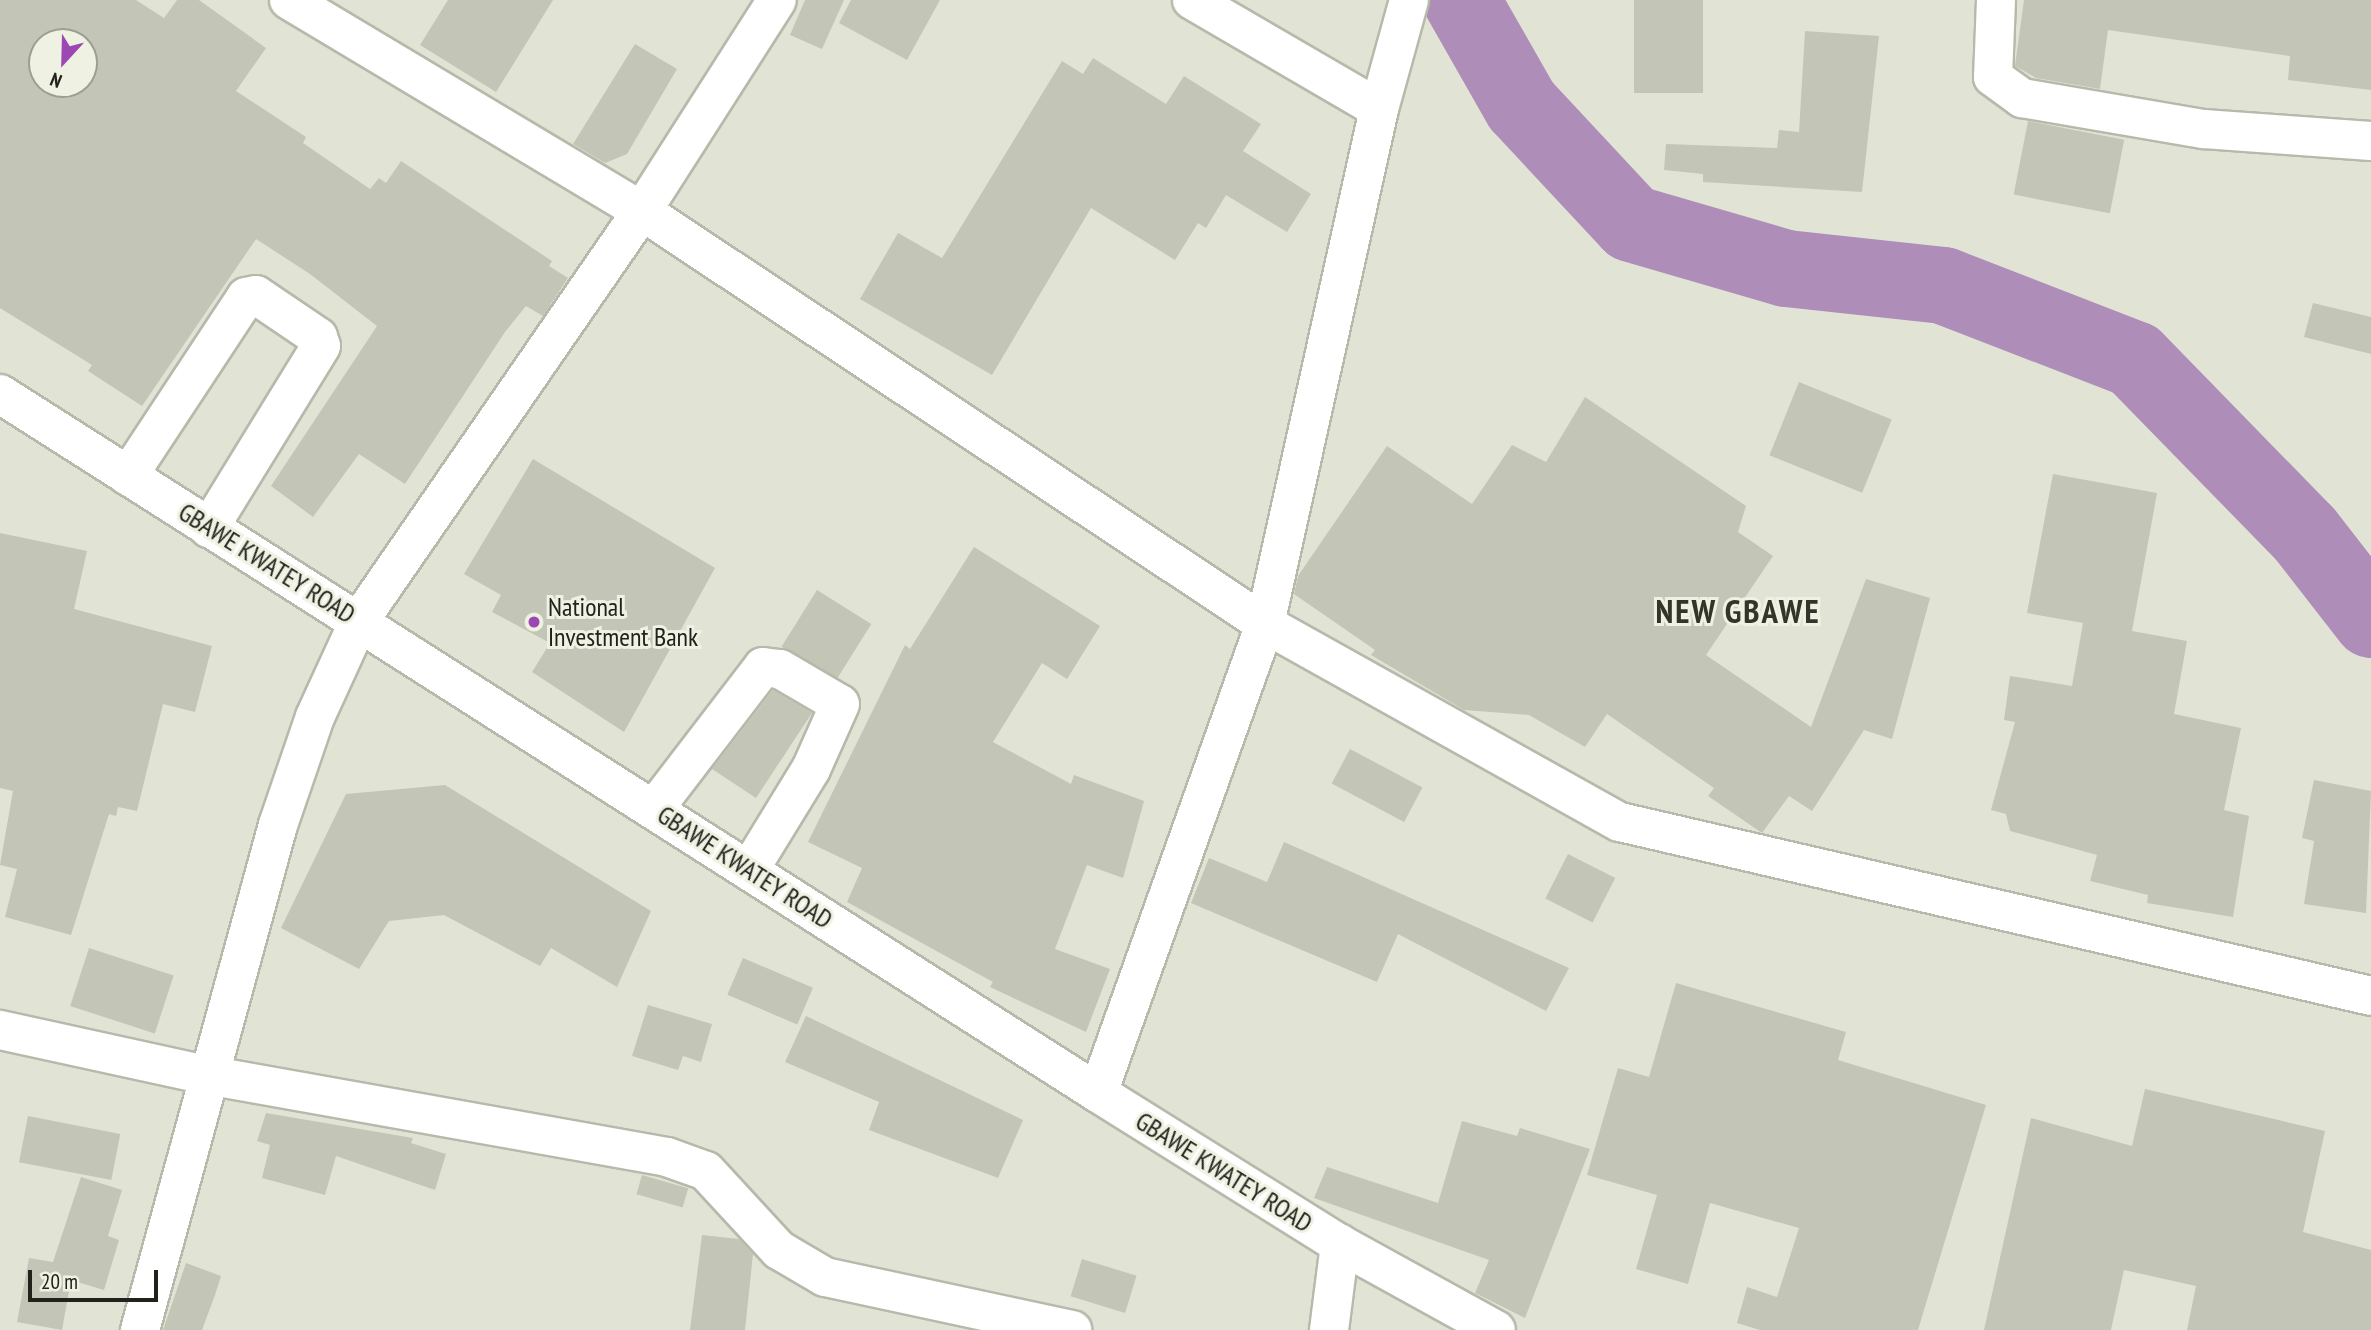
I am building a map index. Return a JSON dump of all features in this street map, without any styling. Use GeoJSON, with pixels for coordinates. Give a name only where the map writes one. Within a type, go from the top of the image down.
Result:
{"type":"FeatureCollection","features":[{"type":"Feature","properties":{"kind":"street"},"geometry":{"type":"LineString","coordinates":[[289,0],[642,211],[1265,624],[1534,780],[1620,822],[2371,996]]}},
{"type":"Feature","properties":{"kind":"street"},"geometry":{"type":"LineString","coordinates":[[140,1330],[207,1075],[314,717],[359,621],[642,211],[777,0]]}},
{"type":"Feature","properties":{"kind":"street"},"geometry":{"type":"LineString","coordinates":[[1192,0],[1378,109]]}},
{"type":"Feature","properties":{"kind":"street"},"geometry":{"type":"LineString","coordinates":[[1098,1093],[1265,624],[1378,109],[1409,0]]}},
{"type":"Feature","properties":{"kind":"street"},"geometry":{"type":"LineString","coordinates":[[1996,0],[1993,77],[2022,98],[2204,130],[2371,141]]}},
{"type":"Feature","properties":{"kind":"street"},"geometry":{"type":"LineString","coordinates":[[128,476],[246,297],[256,295],[318,337],[321,346],[209,528]]}},
{"type":"Feature","properties":{"kind":"street","name":"GBAWE KWATEY ROAD"},"geometry":{"type":"LineString","coordinates":[[0,394],[1098,1093],[1340,1244],[1496,1330]]}},
{"type":"Feature","properties":{"kind":"street"},"geometry":{"type":"LineString","coordinates":[[654,809],[763,667],[780,669],[840,704],[811,769],[749,870]]}},
{"type":"Feature","properties":{"kind":"street"},"geometry":{"type":"LineString","coordinates":[[0,1030],[207,1075],[667,1157],[706,1171],[779,1250],[825,1277],[1072,1330]]}},
{"type":"Feature","properties":{"kind":"street"},"geometry":{"type":"LineString","coordinates":[[1329,1330],[1340,1244]]}},
{"type":"Feature","properties":{"kind":"building"},"geometry":{"type":"Polygon","coordinates":[[[0,0],[136,0],[164,18],[177,0],[199,0],[266,48],[236,91],[306,137],[303,143],[370,189],[379,178],[386,183],[401,161],[552,261],[549,266],[568,278],[543,316],[526,306],[505,332],[405,484],[359,454],[313,517],[271,486],[377,326],[310,274],[256,239],[142,406],[88,371],[92,365],[0,308],[0,0]]]}},
{"type":"Feature","properties":{"kind":"building"},"geometry":{"type":"Polygon","coordinates":[[[448,0],[553,0],[496,92],[420,45],[448,0]]]}},
{"type":"Feature","properties":{"kind":"building"},"geometry":{"type":"Polygon","coordinates":[[[805,0],[844,0],[822,49],[790,35],[805,0]]]}},
{"type":"Feature","properties":{"kind":"building"},"geometry":{"type":"Polygon","coordinates":[[[851,0],[940,0],[907,60],[839,23],[851,0]]]}},
{"type":"Feature","properties":{"kind":"building"},"geometry":{"type":"Polygon","coordinates":[[[1634,0],[1703,0],[1703,93],[1634,93],[1634,0]]]}},
{"type":"Feature","properties":{"kind":"building"},"geometry":{"type":"Polygon","coordinates":[[[2024,0],[2371,0],[2371,90],[2288,80],[2290,56],[2108,30],[2100,89],[2036,78],[2015,66],[2024,0]]]}},
{"type":"Feature","properties":{"kind":"building"},"geometry":{"type":"Polygon","coordinates":[[[1805,31],[1879,36],[1862,192],[1703,182],[1703,174],[1664,170],[1666,144],[1777,148],[1779,130],[1799,132],[1805,31]]]}},
{"type":"Feature","properties":{"kind":"building"},"geometry":{"type":"Polygon","coordinates":[[[635,44],[677,69],[627,154],[605,163],[573,144],[635,44]]]}},
{"type":"Feature","properties":{"kind":"building"},"geometry":{"type":"Polygon","coordinates":[[[1093,58],[1166,104],[1184,76],[1261,124],[1243,151],[1311,194],[1287,232],[1226,195],[1206,228],[1198,223],[1175,260],[1091,208],[992,375],[860,299],[898,233],[942,258],[1062,61],[1083,74],[1093,58]]]}},
{"type":"Feature","properties":{"kind":"building"},"geometry":{"type":"Polygon","coordinates":[[[2028,121],[2124,140],[2110,213],[2014,195],[2028,121]]]}},
{"type":"Feature","properties":{"kind":"building"},"geometry":{"type":"Polygon","coordinates":[[[2313,303],[2371,317],[2371,354],[2304,337],[2313,303]]]}},
{"type":"Feature","properties":{"kind":"building"},"geometry":{"type":"Polygon","coordinates":[[[1799,382],[1892,419],[1862,493],[1769,455],[1799,382]]]}},
{"type":"Feature","properties":{"kind":"building"},"geometry":{"type":"Polygon","coordinates":[[[1585,397],[1746,506],[1738,532],[1773,556],[1706,655],[1811,727],[1866,579],[1930,598],[1892,739],[1864,730],[1812,811],[1789,796],[1762,833],[1708,796],[1714,788],[1607,714],[1585,747],[1529,715],[1464,710],[1371,655],[1375,650],[1294,594],[1298,576],[1387,446],[1472,504],[1512,445],[1546,462],[1585,397]]]}},
{"type":"Feature","properties":{"kind":"building"},"geometry":{"type":"Polygon","coordinates":[[[533,459],[715,568],[624,732],[532,672],[550,643],[492,612],[501,595],[464,574],[533,459]]]}},
{"type":"Feature","properties":{"kind":"building"},"geometry":{"type":"Polygon","coordinates":[[[2053,474],[2157,493],[2132,631],[2187,641],[2174,714],[2241,728],[2224,810],[2249,816],[2233,917],[2147,903],[2148,895],[2090,881],[2097,855],[2010,831],[2006,814],[1991,810],[2015,722],[2004,720],[2010,676],[2072,686],[2083,623],[2027,613],[2053,474]]]}},
{"type":"Feature","properties":{"kind":"building"},"geometry":{"type":"Polygon","coordinates":[[[0,533],[87,551],[74,609],[212,646],[195,712],[163,704],[137,811],[118,807],[116,816],[109,814],[71,935],[5,917],[17,869],[0,865],[13,791],[0,788],[0,533]]]}},
{"type":"Feature","properties":{"kind":"building"},"geometry":{"type":"Polygon","coordinates":[[[974,547],[1100,626],[1067,679],[1042,663],[993,742],[1071,784],[1074,775],[1144,801],[1123,878],[1087,865],[1055,949],[1110,969],[1086,1032],[990,987],[993,982],[847,902],[862,868],[808,842],[905,645],[910,649],[974,547]]]}},
{"type":"Feature","properties":{"kind":"building"},"geometry":{"type":"Polygon","coordinates":[[[817,590],[871,624],[836,681],[781,647],[817,590]]]}},
{"type":"Feature","properties":{"kind":"building"},"geometry":{"type":"Polygon","coordinates":[[[773,690],[812,713],[756,798],[712,769],[773,690]]]}},
{"type":"Feature","properties":{"kind":"building"},"geometry":{"type":"Polygon","coordinates":[[[1350,749],[1422,787],[1404,822],[1332,783],[1350,749]]]}},
{"type":"Feature","properties":{"kind":"building"},"geometry":{"type":"Polygon","coordinates":[[[2314,780],[2371,791],[2366,913],[2304,904],[2314,841],[2302,838],[2314,780]]]}},
{"type":"Feature","properties":{"kind":"building"},"geometry":{"type":"Polygon","coordinates":[[[445,785],[651,911],[617,987],[551,948],[540,966],[444,915],[389,921],[359,969],[281,928],[346,794],[445,785]]]}},
{"type":"Feature","properties":{"kind":"building"},"geometry":{"type":"Polygon","coordinates":[[[1284,842],[1569,968],[1546,1011],[1398,934],[1377,982],[1191,903],[1209,858],[1267,882],[1284,842]]]}},
{"type":"Feature","properties":{"kind":"building"},"geometry":{"type":"Polygon","coordinates":[[[1568,854],[1615,878],[1593,923],[1545,899],[1568,854]]]}},
{"type":"Feature","properties":{"kind":"building"},"geometry":{"type":"Polygon","coordinates":[[[89,948],[174,976],[155,1034],[70,1006],[89,948]]]}},
{"type":"Feature","properties":{"kind":"building"},"geometry":{"type":"Polygon","coordinates":[[[743,958],[813,988],[797,1025],[727,995],[743,958]]]}},
{"type":"Feature","properties":{"kind":"building"},"geometry":{"type":"Polygon","coordinates":[[[1676,983],[1846,1032],[1838,1060],[1986,1105],[1918,1330],[1760,1330],[1737,1323],[1747,1287],[1777,1297],[1799,1228],[1710,1203],[1688,1284],[1636,1269],[1657,1195],[1587,1175],[1618,1068],[1649,1077],[1676,983]]]}},
{"type":"Feature","properties":{"kind":"building"},"geometry":{"type":"Polygon","coordinates":[[[648,1005],[712,1024],[701,1062],[683,1056],[678,1070],[632,1056],[648,1005]]]}},
{"type":"Feature","properties":{"kind":"building"},"geometry":{"type":"Polygon","coordinates":[[[806,1016],[1023,1120],[998,1178],[869,1130],[879,1102],[785,1062],[806,1016]]]}},
{"type":"Feature","properties":{"kind":"building"},"geometry":{"type":"Polygon","coordinates":[[[2145,1089],[2325,1131],[2303,1232],[2371,1250],[2371,1330],[2187,1330],[2196,1286],[2124,1270],[2111,1330],[1984,1330],[2031,1118],[2132,1146],[2145,1089]]]}},
{"type":"Feature","properties":{"kind":"building"},"geometry":{"type":"Polygon","coordinates":[[[266,1113],[413,1138],[411,1143],[446,1154],[435,1190],[336,1156],[325,1195],[262,1178],[270,1145],[257,1141],[266,1113]]]}},
{"type":"Feature","properties":{"kind":"building"},"geometry":{"type":"Polygon","coordinates":[[[28,1116],[120,1134],[111,1180],[19,1162],[28,1116]]]}},
{"type":"Feature","properties":{"kind":"building"},"geometry":{"type":"Polygon","coordinates":[[[1462,1121],[1517,1136],[1520,1128],[1590,1149],[1525,1318],[1475,1293],[1489,1260],[1314,1198],[1327,1167],[1438,1203],[1462,1121]]]}},
{"type":"Feature","properties":{"kind":"building"},"geometry":{"type":"Polygon","coordinates":[[[642,1175],[688,1188],[683,1207],[636,1194],[642,1175]]]}},
{"type":"Feature","properties":{"kind":"building"},"geometry":{"type":"Polygon","coordinates":[[[81,1177],[122,1190],[108,1236],[119,1240],[104,1290],[71,1280],[62,1330],[17,1322],[29,1258],[53,1262],[81,1177]]]}},
{"type":"Feature","properties":{"kind":"building"},"geometry":{"type":"Polygon","coordinates":[[[702,1235],[739,1239],[753,1254],[745,1330],[690,1330],[702,1235]]]}},
{"type":"Feature","properties":{"kind":"building"},"geometry":{"type":"Polygon","coordinates":[[[1082,1259],[1137,1276],[1125,1313],[1071,1296],[1082,1259]]]}},
{"type":"Feature","properties":{"kind":"building"},"geometry":{"type":"Polygon","coordinates":[[[186,1263],[221,1276],[215,1295],[202,1330],[163,1330],[186,1263]]]}},
{"type":"Feature","properties":{"kind":"waterway"},"geometry":{"type":"LineString","coordinates":[[1461,0],[1521,105],[1631,223],[1786,268],[1943,285],[2134,359],[2304,533],[2371,619]]}},
{"type":"Feature","properties":{"kind":"place","name":"National Investment Bank"},"geometry":{"type":"Point","coordinates":[534,622]}},
{"type":"Feature","properties":{"kind":"district","name":"NEW GBAWE"},"geometry":{"type":"Point","coordinates":[1738,611]}}]}
